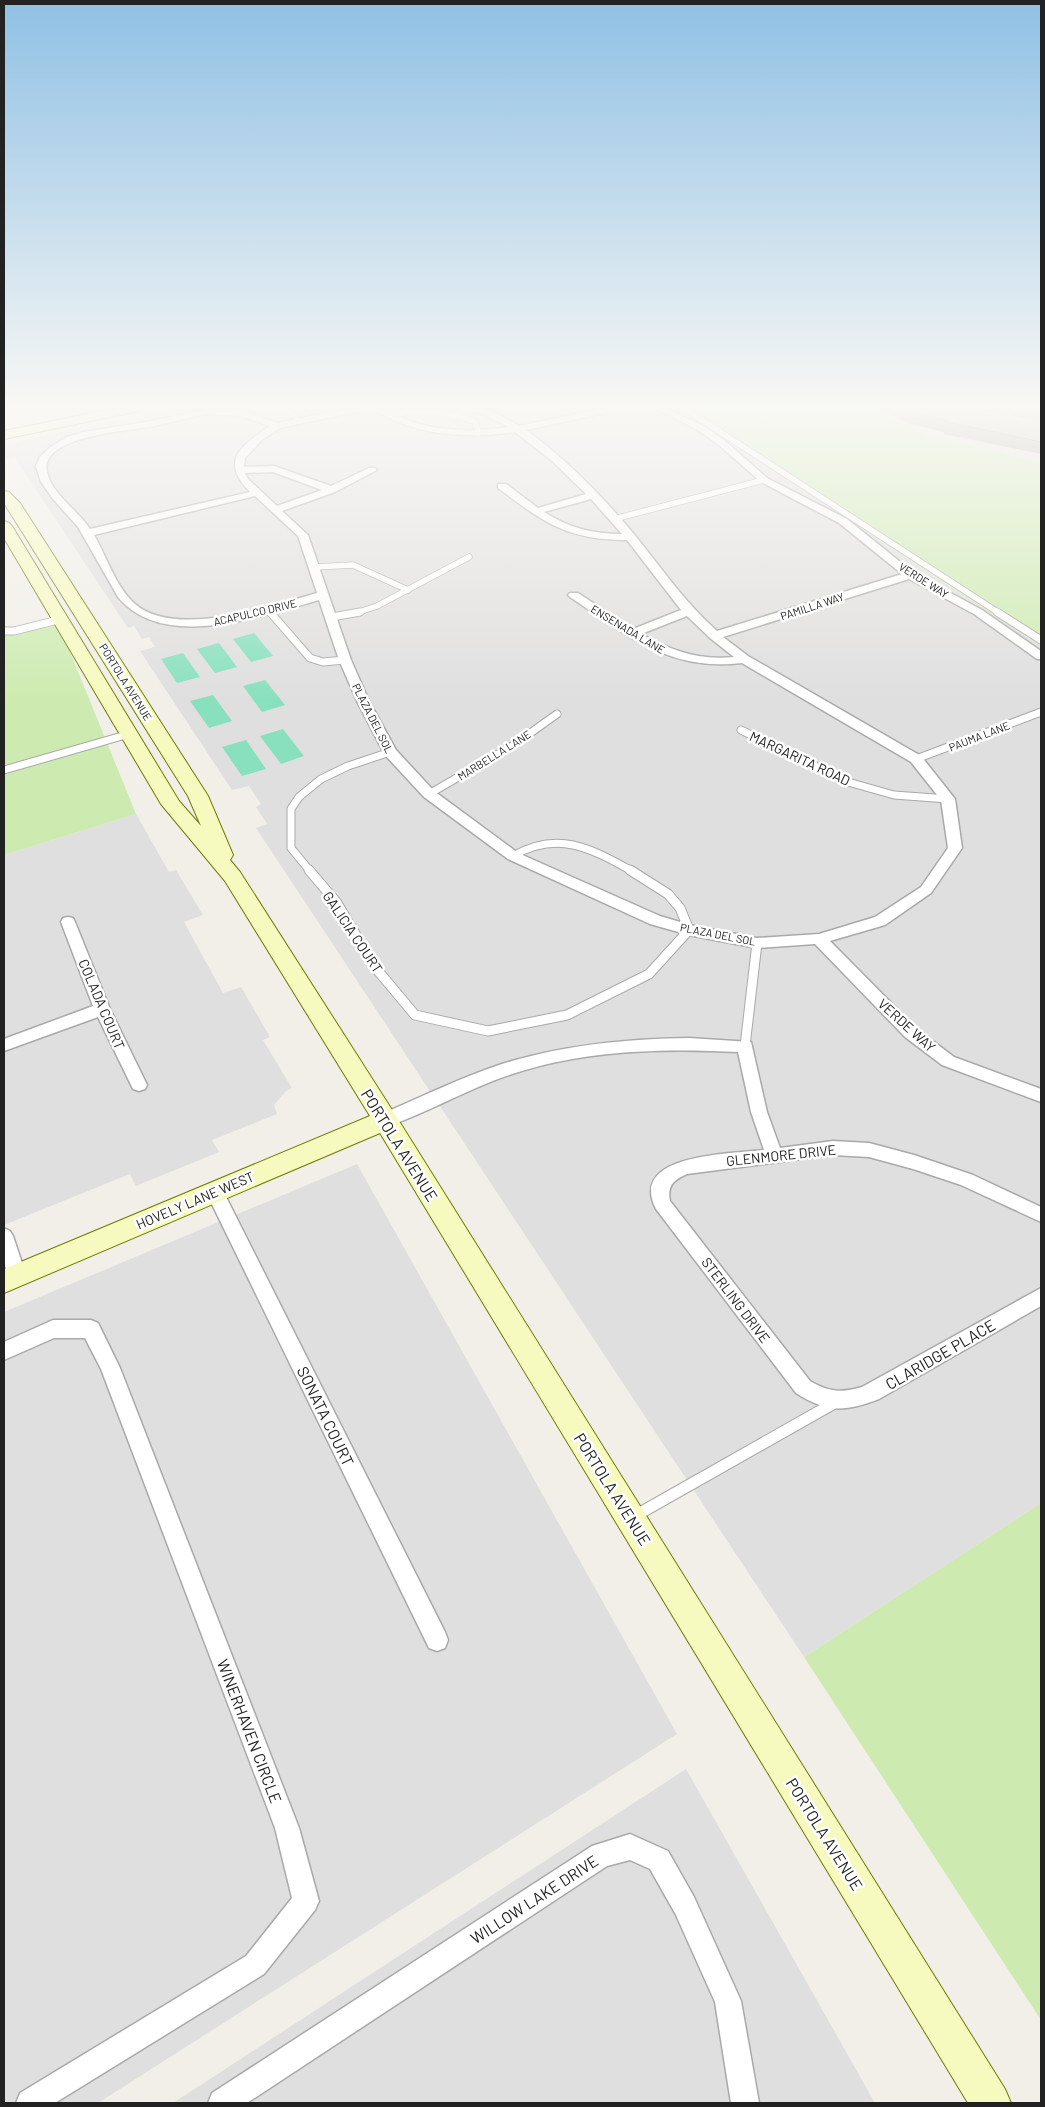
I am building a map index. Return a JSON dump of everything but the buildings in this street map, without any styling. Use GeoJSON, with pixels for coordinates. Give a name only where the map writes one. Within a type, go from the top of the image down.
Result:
{"type":"FeatureCollection","features":[{"type":"Feature","properties":{"kind":"main road","name":"PORTOLA AVENUE"},"geometry":{"type":"LineString","coordinates":[[14,505],[198,796],[233,877]]}},
{"type":"Feature","properties":{"kind":"main road","name":"PORTOLA AVENUE"},"geometry":{"type":"LineString","coordinates":[[4,526],[62,619],[171,804],[233,877],[991,2103]]}},
{"type":"Feature","properties":{"kind":"main road"},"geometry":{"type":"LineString","coordinates":[[62,619],[73,620],[77,623],[101,659],[115,665]]}},
{"type":"Feature","properties":{"kind":"main road","name":"HOVELY LANE WEST"},"geometry":{"type":"LineString","coordinates":[[10,1278],[385,1120]]}},
{"type":"Feature","properties":{"kind":"street","name":"ACAPULCO DRIVE"},"geometry":{"type":"LineString","coordinates":[[65,505],[81,522],[93,541],[103,565],[130,605],[145,615],[180,623],[214,623],[324,595]]}},
{"type":"Feature","properties":{"kind":"street"},"geometry":{"type":"LineString","coordinates":[[88,533],[205,505]]}},
{"type":"Feature","properties":{"kind":"street","name":"PLAZA DEL SOL"},"geometry":{"type":"LineString","coordinates":[[272,505],[303,536],[345,660],[363,701],[390,752],[429,794],[513,856],[655,920],[689,930],[756,943],[818,939],[880,921],[926,890],[955,848],[948,798]]}},
{"type":"Feature","properties":{"kind":"street"},"geometry":{"type":"LineString","coordinates":[[277,509],[287,505]]}},
{"type":"Feature","properties":{"kind":"street"},"geometry":{"type":"LineString","coordinates":[[529,505],[570,530],[601,537],[628,537]]}},
{"type":"Feature","properties":{"kind":"street"},"geometry":{"type":"LineString","coordinates":[[538,512],[560,505]]}},
{"type":"Feature","properties":{"kind":"street"},"geometry":{"type":"LineString","coordinates":[[603,505],[689,611],[714,636],[744,659],[916,760],[948,798]]}},
{"type":"Feature","properties":{"kind":"street","name":"VERDE WAY"},"geometry":{"type":"LineString","coordinates":[[813,505],[843,521],[910,574],[978,612],[1041,656]]}},
{"type":"Feature","properties":{"kind":"street","name":"PAMILLA WAY"},"geometry":{"type":"LineString","coordinates":[[714,636],[910,574]]}},
{"type":"Feature","properties":{"kind":"street","name":"ENSENADA LANE"},"geometry":{"type":"LineString","coordinates":[[574,595],[655,648],[676,656],[690,660],[721,662],[744,659]]}},
{"type":"Feature","properties":{"kind":"street"},"geometry":{"type":"LineString","coordinates":[[632,633],[689,611]]}},
{"type":"Feature","properties":{"kind":"street","name":"COLADA COURT"},"geometry":{"type":"LineString","coordinates":[[68,922],[102,1009],[140,1085]]}},
{"type":"Feature","properties":{"kind":"street","name":"VERDE WAY"},"geometry":{"type":"LineString","coordinates":[[818,939],[911,1033],[948,1061],[1041,1096]]}},
{"type":"Feature","properties":{"kind":"street"},"geometry":{"type":"LineString","coordinates":[[4,1045],[102,1009]]}},
{"type":"Feature","properties":{"kind":"street"},"geometry":{"type":"LineString","coordinates":[[385,1120],[453,1090],[522,1064],[588,1050],[680,1043],[745,1046],[759,1112],[774,1155]]}},
{"type":"Feature","properties":{"kind":"street","name":"GLENMORE DRIVE"},"geometry":{"type":"LineString","coordinates":[[662,1181],[684,1167],[832,1148],[869,1150],[914,1162],[967,1180],[1041,1215]]}},
{"type":"Feature","properties":{"kind":"street","name":"STERLING DRIVE"},"geometry":{"type":"LineString","coordinates":[[662,1181],[658,1192],[662,1204],[803,1387],[817,1397],[836,1402]]}},
{"type":"Feature","properties":{"kind":"street","name":"SONATA COURT"},"geometry":{"type":"LineString","coordinates":[[215,1192],[437,1640]]}},
{"type":"Feature","properties":{"kind":"street"},"geometry":{"type":"LineString","coordinates":[[4,1236],[10,1278]]}},
{"type":"Feature","properties":{"kind":"street","name":"CLARIDGE PLACE"},"geometry":{"type":"LineString","coordinates":[[836,1402],[855,1400],[872,1393],[1041,1296]]}},
{"type":"Feature","properties":{"kind":"street","name":"WINERHAVEN CIRCLE"},"geometry":{"type":"LineString","coordinates":[[4,1351],[53,1329],[91,1329],[110,1368],[287,1828],[306,1902],[256,1965],[30,2103]]}},
{"type":"Feature","properties":{"kind":"street","name":"WILLOW LAKE DRIVE"},"geometry":{"type":"LineString","coordinates":[[222,2103],[601,1855],[630,1848],[659,1860],[685,1906],[728,2001],[745,2103]]}},
{"type":"Feature","properties":{"kind":"lane"},"geometry":{"type":"LineString","coordinates":[[614,519],[667,505]]}},
{"type":"Feature","properties":{"kind":"lane"},"geometry":{"type":"LineString","coordinates":[[833,505],[1041,640]]}},
{"type":"Feature","properties":{"kind":"lane"},"geometry":{"type":"LineString","coordinates":[[332,617],[368,610],[469,557]]}},
{"type":"Feature","properties":{"kind":"lane"},"geometry":{"type":"LineString","coordinates":[[315,567],[347,564],[359,567],[408,590]]}},
{"type":"Feature","properties":{"kind":"lane"},"geometry":{"type":"LineString","coordinates":[[269,610],[310,658],[323,662],[345,660]]}},
{"type":"Feature","properties":{"kind":"lane"},"geometry":{"type":"LineString","coordinates":[[4,631],[14,631],[62,619]]}},
{"type":"Feature","properties":{"kind":"lane","name":"PAUMA LANE"},"geometry":{"type":"LineString","coordinates":[[916,760],[1041,712]]}},
{"type":"Feature","properties":{"kind":"lane","name":"MARBELLA LANE"},"geometry":{"type":"LineString","coordinates":[[429,794],[512,746],[557,714]]}},
{"type":"Feature","properties":{"kind":"lane","name":"MARGARITA ROAD"},"geometry":{"type":"LineString","coordinates":[[741,730],[848,782],[894,795],[948,798]]}},
{"type":"Feature","properties":{"kind":"lane"},"geometry":{"type":"LineString","coordinates":[[4,770],[129,734]]}},
{"type":"Feature","properties":{"kind":"lane","name":"GALICIA COURT"},"geometry":{"type":"LineString","coordinates":[[390,752],[346,767],[312,785],[290,810],[291,848],[337,903],[374,966],[415,1014],[488,1031],[567,1015],[649,974],[689,930]]}},
{"type":"Feature","properties":{"kind":"lane"},"geometry":{"type":"LineString","coordinates":[[513,856],[534,844],[561,842],[586,850],[648,879],[676,901],[689,930]]}},
{"type":"Feature","properties":{"kind":"lane"},"geometry":{"type":"LineString","coordinates":[[745,1046],[756,943]]}},
{"type":"Feature","properties":{"kind":"lane"},"geometry":{"type":"LineString","coordinates":[[631,1519],[836,1402]]}},
{"type":"Feature","properties":{"kind":"shaded area"},"geometry":{"type":"Polygon","coordinates":[[[46,505],[827,505],[1041,646],[1041,1503],[804,1657],[256,828],[267,824],[256,807],[261,804],[249,786],[232,790],[140,651],[155,647],[149,637],[142,639],[134,626],[128,628],[46,505]]]}},
{"type":"Feature","properties":{"kind":"shaded area"},"geometry":{"type":"Polygon","coordinates":[[[136,814],[169,872],[176,870],[203,915],[184,922],[223,993],[241,987],[270,1037],[263,1040],[292,1088],[286,1091],[274,1105],[277,1114],[212,1140],[219,1152],[136,1186],[130,1174],[4,1225],[4,855],[136,814]]]}},
{"type":"Feature","properties":{"kind":"shaded area"},"geometry":{"type":"Polygon","coordinates":[[[357,1164],[677,1734],[98,2103],[4,2103],[4,1312],[357,1164]]]}},
{"type":"Feature","properties":{"kind":"shaded area"},"geometry":{"type":"Polygon","coordinates":[[[686,1769],[875,2103],[173,2103],[686,1769]]]}},
{"type":"Feature","properties":{"kind":"green space"},"geometry":{"type":"Polygon","coordinates":[[[827,505],[1041,505],[1041,646],[827,505]]]}},
{"type":"Feature","properties":{"kind":"green space"},"geometry":{"type":"Polygon","coordinates":[[[57,620],[136,814],[4,855],[4,628],[57,620]]]}},
{"type":"Feature","properties":{"kind":"green space"},"geometry":{"type":"Polygon","coordinates":[[[254,633],[273,656],[251,662],[233,639],[254,633]]]}},
{"type":"Feature","properties":{"kind":"green space"},"geometry":{"type":"Polygon","coordinates":[[[219,643],[237,667],[215,673],[197,649],[219,643]]]}},
{"type":"Feature","properties":{"kind":"green space"},"geometry":{"type":"Polygon","coordinates":[[[183,653],[200,677],[177,683],[161,659],[183,653]]]}},
{"type":"Feature","properties":{"kind":"green space"},"geometry":{"type":"Polygon","coordinates":[[[265,680],[285,705],[262,712],[243,686],[265,680]]]}},
{"type":"Feature","properties":{"kind":"green space"},"geometry":{"type":"Polygon","coordinates":[[[213,695],[232,721],[209,728],[190,701],[213,695]]]}},
{"type":"Feature","properties":{"kind":"green space"},"geometry":{"type":"Polygon","coordinates":[[[283,729],[304,756],[281,764],[260,736],[283,729]]]}},
{"type":"Feature","properties":{"kind":"green space"},"geometry":{"type":"Polygon","coordinates":[[[246,740],[266,769],[242,776],[222,747],[246,740]]]}},
{"type":"Feature","properties":{"kind":"green space"},"geometry":{"type":"Polygon","coordinates":[[[1041,1503],[1041,2020],[804,1657],[1041,1503]]]}}]}
